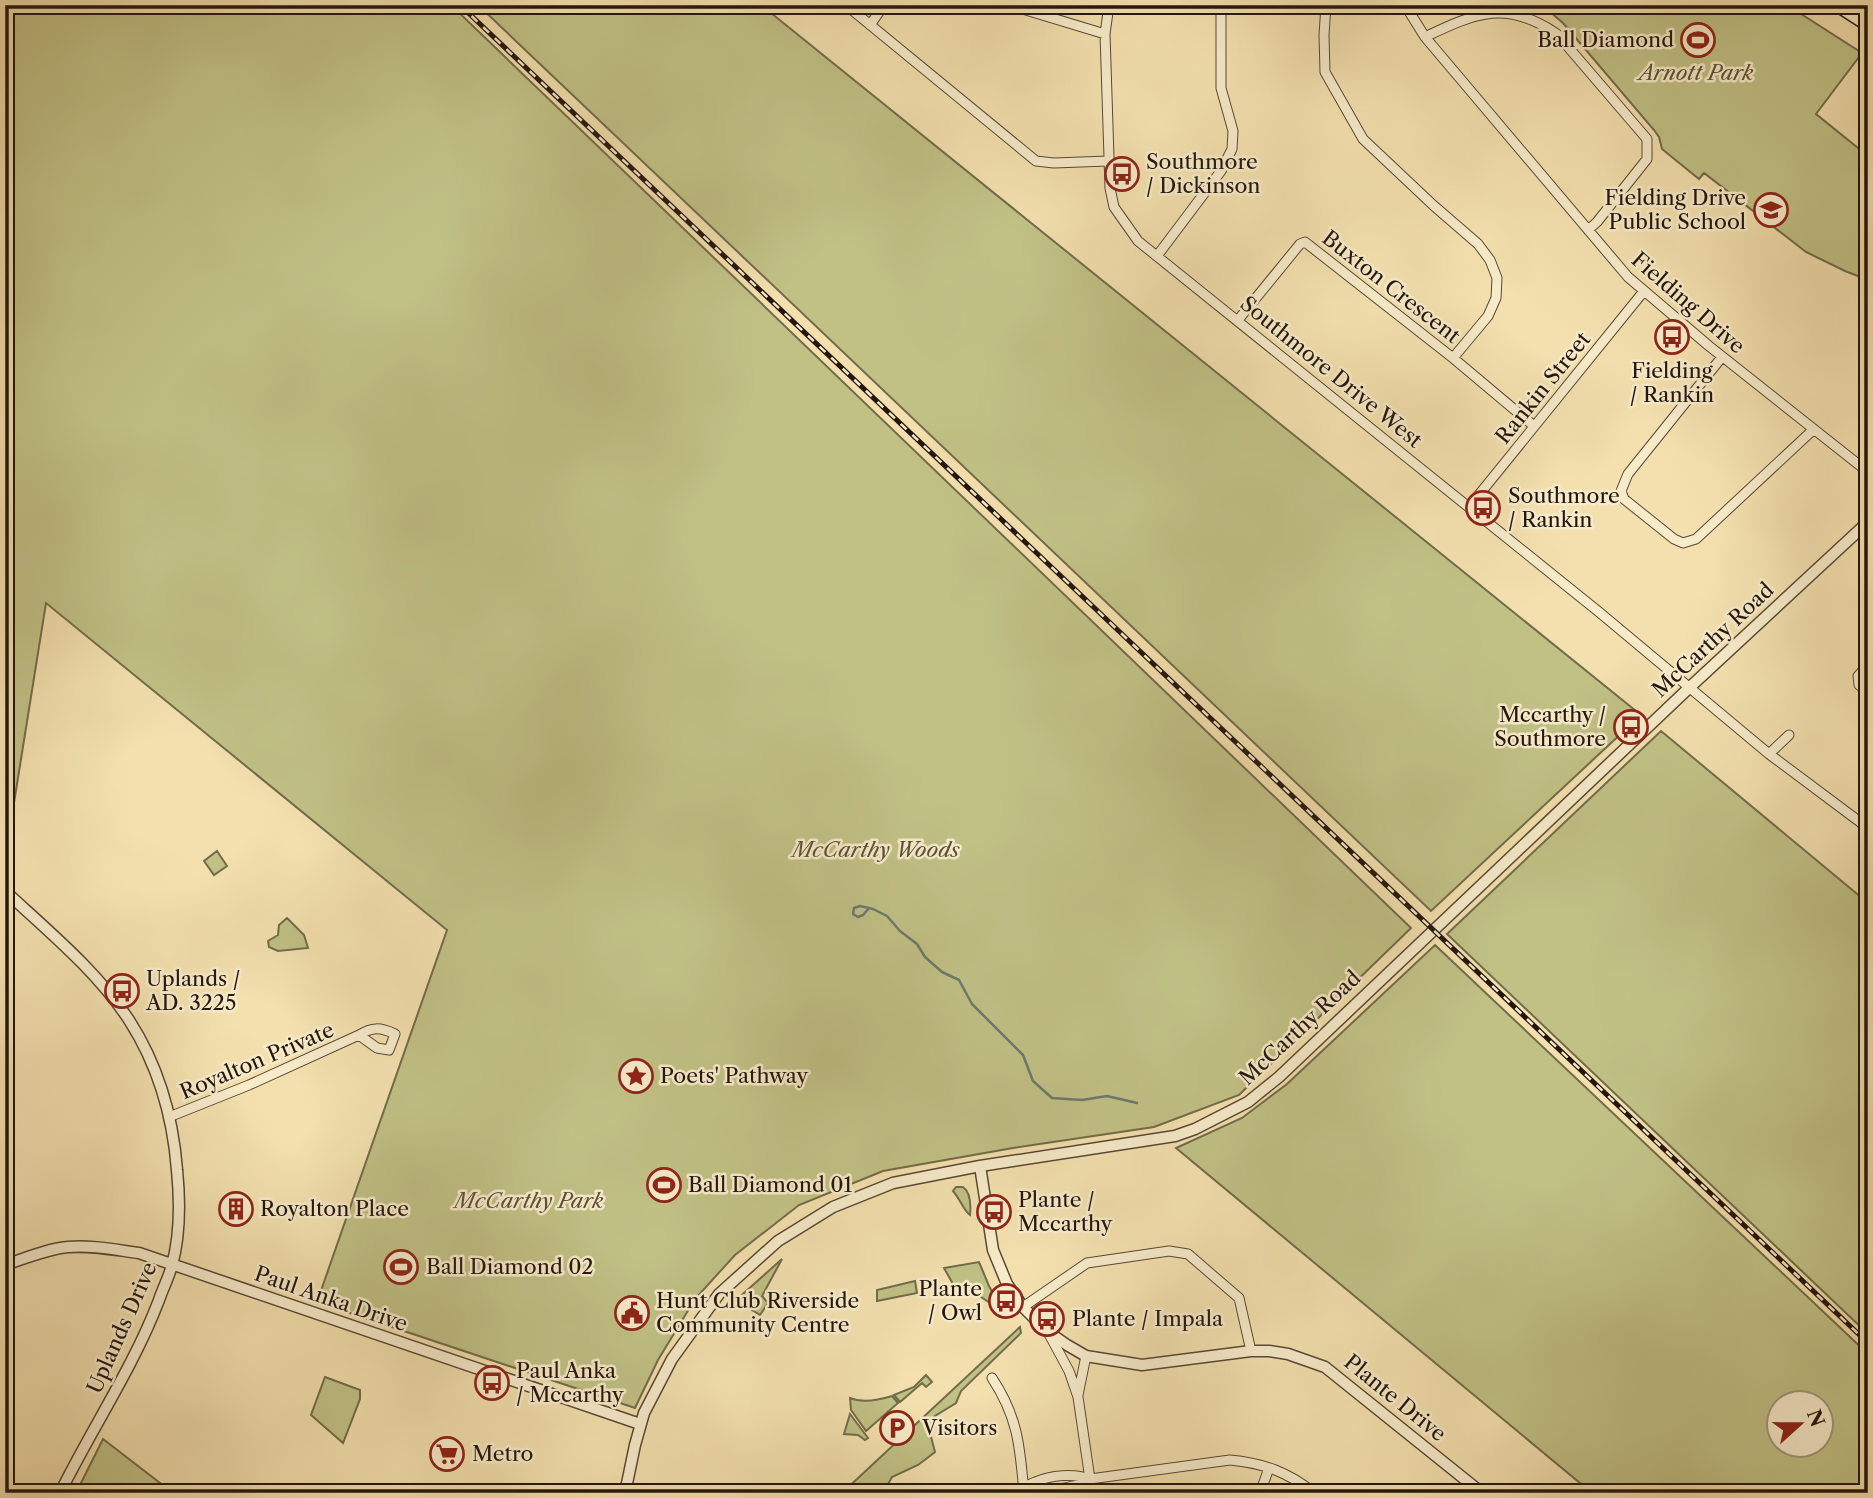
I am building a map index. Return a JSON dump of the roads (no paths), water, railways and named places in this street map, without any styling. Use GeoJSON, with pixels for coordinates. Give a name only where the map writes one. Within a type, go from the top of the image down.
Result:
{"type":"FeatureCollection","features":[{"type":"Feature","properties":{"kind":"main road"},"geometry":{"type":"LineString","coordinates":[[1837,5],[1868,25]]}},
{"type":"Feature","properties":{"kind":"street"},"geometry":{"type":"LineString","coordinates":[[846,5],[1037,161],[1108,161]]}},
{"type":"Feature","properties":{"kind":"street"},"geometry":{"type":"LineString","coordinates":[[870,25],[884,5]]}},
{"type":"Feature","properties":{"kind":"street"},"geometry":{"type":"LineString","coordinates":[[1009,5],[1105,34]]}},
{"type":"Feature","properties":{"kind":"street","name":"Southmore Drive West"},"geometry":{"type":"LineString","coordinates":[[1109,5],[1105,34],[1110,188],[1114,207],[1138,241],[1469,507],[1769,754],[1868,828]]}},
{"type":"Feature","properties":{"kind":"street"},"geometry":{"type":"LineString","coordinates":[[1157,256],[1221,172],[1232,149],[1233,131],[1222,88],[1221,5]]}},
{"type":"Feature","properties":{"kind":"street"},"geometry":{"type":"LineString","coordinates":[[1326,5],[1325,72],[1363,139],[1478,244],[1490,260],[1497,278],[1496,298],[1488,316],[1453,358]]}},
{"type":"Feature","properties":{"kind":"street","name":"Fielding Drive"},"geometry":{"type":"LineString","coordinates":[[1405,5],[1425,37],[1613,261],[1722,357],[1868,472]]}},
{"type":"Feature","properties":{"kind":"street"},"geometry":{"type":"LineString","coordinates":[[1425,37],[1484,9],[1503,5],[1523,9],[1541,19],[1557,34],[1647,139],[1647,159],[1588,230]]}},
{"type":"Feature","properties":{"kind":"street","name":"Buxton Crescent"},"geometry":{"type":"LineString","coordinates":[[1238,320],[1300,244],[1306,242],[1534,426]]}},
{"type":"Feature","properties":{"kind":"street","name":"Rankin Street"},"geometry":{"type":"LineString","coordinates":[[1469,507],[1644,291]]}},
{"type":"Feature","properties":{"kind":"street"},"geometry":{"type":"LineString","coordinates":[[1722,357],[1628,474],[1621,491],[1624,499],[1674,539],[1683,544],[1696,539],[1814,429]]}},
{"type":"Feature","properties":{"kind":"street","name":"McCarthy Road"},"geometry":{"type":"LineString","coordinates":[[625,1493],[640,1424],[672,1359],[719,1293],[778,1241],[833,1207],[893,1183],[981,1166],[1175,1136],[1248,1102],[1279,1077],[1690,687],[1868,523]]}},
{"type":"Feature","properties":{"kind":"street"},"geometry":{"type":"LineString","coordinates":[[1868,665],[1858,676],[1859,685],[1868,692]]}},
{"type":"Feature","properties":{"kind":"street"},"geometry":{"type":"LineString","coordinates":[[1769,754],[1789,734]]}},
{"type":"Feature","properties":{"kind":"street","name":"Uplands Drive"},"geometry":{"type":"LineString","coordinates":[[5,891],[86,968],[129,1020],[152,1063],[169,1117],[175,1147],[178,1189],[172,1265],[148,1327],[115,1394],[60,1493]]}},
{"type":"Feature","properties":{"kind":"street","name":"Royalton Private"},"geometry":{"type":"LineString","coordinates":[[169,1117],[249,1085],[359,1035]]}},
{"type":"Feature","properties":{"kind":"street","name":"Plante Drive"},"geometry":{"type":"LineString","coordinates":[[981,1166],[995,1256],[1007,1284],[1023,1307],[1047,1331],[1086,1356],[1142,1365],[1251,1351],[1288,1354],[1325,1367],[1482,1493]]}},
{"type":"Feature","properties":{"kind":"street","name":"Paul Anka Drive"},"geometry":{"type":"LineString","coordinates":[[5,1265],[66,1247],[139,1253],[640,1424]]}},
{"type":"Feature","properties":{"kind":"street"},"geometry":{"type":"LineString","coordinates":[[1023,1307],[1087,1263],[1169,1251],[1188,1254],[1239,1298],[1251,1351]]}},
{"type":"Feature","properties":{"kind":"street"},"geometry":{"type":"LineString","coordinates":[[1047,1331],[1061,1354],[1078,1397],[1093,1493]]}},
{"type":"Feature","properties":{"kind":"street"},"geometry":{"type":"LineString","coordinates":[[1078,1397],[1086,1356]]}},
{"type":"Feature","properties":{"kind":"street"},"geometry":{"type":"LineString","coordinates":[[992,1378],[1015,1421],[1027,1492]]}},
{"type":"Feature","properties":{"kind":"street"},"geometry":{"type":"LineString","coordinates":[[1042,1493],[1077,1485],[1090,1479],[1230,1460],[1254,1462],[1295,1477],[1314,1493]]}},
{"type":"Feature","properties":{"kind":"street"},"geometry":{"type":"LineString","coordinates":[[1260,1493],[1269,1468]]}},
{"type":"Feature","properties":{"kind":"street"},"geometry":{"type":"LineString","coordinates":[[1009,1493],[1027,1492],[1035,1482],[1076,1474],[1090,1479]]}},
{"type":"Feature","properties":{"kind":"waterway"},"geometry":{"type":"LineString","coordinates":[[869,908],[863,915],[858,917],[853,914],[854,908],[860,906],[873,909],[887,916],[917,944],[925,957],[942,972],[959,980],[972,1004],[1023,1055],[1033,1081],[1052,1098],[1082,1100],[1107,1096],[1137,1103]]}},
{"type":"Feature","properties":{"kind":"railway"},"geometry":{"type":"LineString","coordinates":[[460,5],[1868,1343]]}},
{"type":"Feature","properties":{"kind":"place","name":"Ball Diamond"},"geometry":{"type":"Point","coordinates":[1698,40]}},
{"type":"Feature","properties":{"kind":"place","name":"Southmore / Dickinson"},"geometry":{"type":"Point","coordinates":[1122,174]}},
{"type":"Feature","properties":{"kind":"place","name":"Fielding Drive Public School"},"geometry":{"type":"Point","coordinates":[1771,210]}},
{"type":"Feature","properties":{"kind":"place","name":"Fielding / Rankin"},"geometry":{"type":"Point","coordinates":[1672,337]}},
{"type":"Feature","properties":{"kind":"place","name":"Southmore / Rankin"},"geometry":{"type":"Point","coordinates":[1483,508]}},
{"type":"Feature","properties":{"kind":"place","name":"Mccarthy / Southmore"},"geometry":{"type":"Point","coordinates":[1631,727]}},
{"type":"Feature","properties":{"kind":"place","name":"Uplands / AD. 3225"},"geometry":{"type":"Point","coordinates":[122,991]}},
{"type":"Feature","properties":{"kind":"place","name":"Poets' Pathway"},"geometry":{"type":"Point","coordinates":[636,1076]}},
{"type":"Feature","properties":{"kind":"place","name":"Ball Diamond 01"},"geometry":{"type":"Point","coordinates":[664,1185]}},
{"type":"Feature","properties":{"kind":"place","name":"Royalton Place"},"geometry":{"type":"Point","coordinates":[236,1209]}},
{"type":"Feature","properties":{"kind":"place","name":"Plante / Mccarthy"},"geometry":{"type":"Point","coordinates":[994,1212]}},
{"type":"Feature","properties":{"kind":"place","name":"Ball Diamond 02"},"geometry":{"type":"Point","coordinates":[401,1267]}},
{"type":"Feature","properties":{"kind":"place","name":"Plante / Owl"},"geometry":{"type":"Point","coordinates":[1006,1301]}},
{"type":"Feature","properties":{"kind":"place","name":"Hunt Club Riverside Community Centre"},"geometry":{"type":"Point","coordinates":[632,1313]}},
{"type":"Feature","properties":{"kind":"place","name":"Plante / Impala"},"geometry":{"type":"Point","coordinates":[1047,1319]}},
{"type":"Feature","properties":{"kind":"place","name":"Paul Anka / Mccarthy"},"geometry":{"type":"Point","coordinates":[492,1383]}},
{"type":"Feature","properties":{"kind":"place","name":"Visitors"},"geometry":{"type":"Point","coordinates":[897,1428]}},
{"type":"Feature","properties":{"kind":"place","name":"Metro"},"geometry":{"type":"Point","coordinates":[447,1454]}},
{"type":"Feature","properties":{"kind":"park label","name":"Arnott Park"},"geometry":{"type":"Point","coordinates":[1696,73]}},
{"type":"Feature","properties":{"kind":"park label","name":"McCarthy Woods"},"geometry":{"type":"Point","coordinates":[876,850]}},
{"type":"Feature","properties":{"kind":"park label","name":"McCarthy Park"},"geometry":{"type":"Point","coordinates":[529,1201]}}]}
